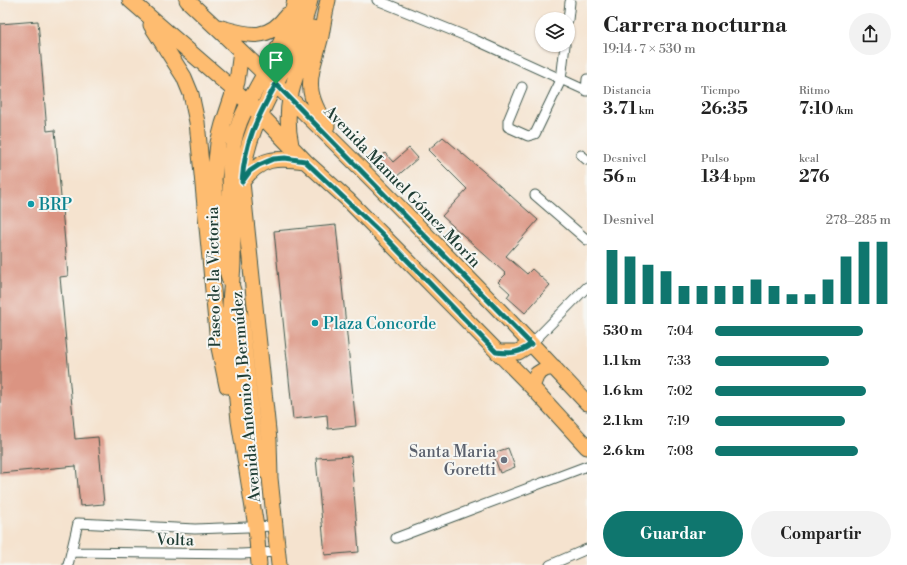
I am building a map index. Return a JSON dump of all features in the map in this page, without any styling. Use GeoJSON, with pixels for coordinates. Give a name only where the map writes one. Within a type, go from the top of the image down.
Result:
{"type":"FeatureCollection","features":[{"type":"Feature","properties":{"kind":"main road","name":"Avenida Manuel Gómez Morín"},"geometry":{"type":"LineString","coordinates":[[187,0],[289,96],[554,367],[587,403]]}},
{"type":"Feature","properties":{"kind":"main road","name":"Avenida Antonio J. Bermúdez"},"geometry":{"type":"LineString","coordinates":[[278,558],[270,478],[269,440],[242,182],[246,152],[259,114],[297,42],[310,0]]}},
{"type":"Feature","properties":{"kind":"main road"},"geometry":{"type":"LineString","coordinates":[[290,145],[287,130],[289,96],[312,29],[319,0]]}},
{"type":"Feature","properties":{"kind":"main road"},"geometry":{"type":"LineString","coordinates":[[328,0],[310,75],[310,88],[316,109],[342,150]]}},
{"type":"Feature","properties":{"kind":"main road"},"geometry":{"type":"LineString","coordinates":[[216,27],[246,34],[265,34],[274,30],[280,24],[295,2]]}},
{"type":"Feature","properties":{"kind":"main road","name":"Paseo de la Victoria"},"geometry":{"type":"LineString","coordinates":[[258,560],[256,527],[239,421],[229,311],[232,290],[233,250],[229,180],[230,161],[238,129],[248,103],[281,40],[295,2]]}},
{"type":"Feature","properties":{"kind":"main road"},"geometry":{"type":"LineString","coordinates":[[135,4],[248,103],[305,161],[380,232],[532,387],[587,447]]}},
{"type":"Feature","properties":{"kind":"main road"},"geometry":{"type":"LineString","coordinates":[[135,4],[175,60],[191,94],[197,122],[201,157],[218,343],[228,391],[239,421]]}},
{"type":"Feature","properties":{"kind":"main road"},"geometry":{"type":"LineString","coordinates":[[241,51],[240,66],[234,92],[223,124],[214,179],[220,240],[224,261],[241,317],[254,441],[257,452],[270,478]]}},
{"type":"Feature","properties":{"kind":"main road"},"geometry":{"type":"LineString","coordinates":[[242,182],[250,171],[273,159],[285,158],[305,161]]}},
{"type":"Feature","properties":{"kind":"main road"},"geometry":{"type":"LineString","coordinates":[[496,352],[508,354],[518,352],[531,344]]}},
{"type":"Feature","properties":{"kind":"main road"},"geometry":{"type":"LineString","coordinates":[[532,387],[537,374],[545,369],[554,367]]}},
{"type":"Feature","properties":{"kind":"street"},"geometry":{"type":"LineString","coordinates":[[377,0],[473,39],[586,91],[587,79]]}},
{"type":"Feature","properties":{"kind":"street"},"geometry":{"type":"LineString","coordinates":[[569,12],[570,2]]}},
{"type":"Feature","properties":{"kind":"street"},"geometry":{"type":"LineString","coordinates":[[522,87],[508,121],[508,127],[528,136],[535,134],[561,80],[564,52]]}},
{"type":"Feature","properties":{"kind":"street"},"geometry":{"type":"LineString","coordinates":[[535,195],[587,240]]}},
{"type":"Feature","properties":{"kind":"street"},"geometry":{"type":"LineString","coordinates":[[531,344],[587,287]]}},
{"type":"Feature","properties":{"kind":"street"},"geometry":{"type":"LineString","coordinates":[[396,538],[587,466]]}},
{"type":"Feature","properties":{"kind":"street","name":"Volta"},"geometry":{"type":"LineString","coordinates":[[275,526],[195,529],[78,523],[71,552],[258,560],[278,558]]}},
{"type":"Feature","properties":{"kind":"street"},"geometry":{"type":"LineString","coordinates":[[550,565],[587,549]]}},
{"type":"Feature","properties":{"kind":"street"},"geometry":{"type":"LineString","coordinates":[[68,565],[71,552]]}},
{"type":"Feature","properties":{"kind":"building","name":"BRP"},"geometry":{"type":"Polygon","coordinates":[[[38,21],[47,131],[55,130],[68,276],[60,277],[75,439],[98,437],[104,504],[80,506],[76,466],[0,473],[0,24],[38,21]]]}},
{"type":"Feature","properties":{"kind":"building"},"geometry":{"type":"Polygon","coordinates":[[[443,137],[538,220],[506,256],[527,274],[532,269],[550,285],[525,313],[507,297],[510,293],[498,282],[506,274],[442,216],[467,189],[428,150],[443,137]]]}},
{"type":"Feature","properties":{"kind":"building"},"geometry":{"type":"Polygon","coordinates":[[[409,148],[418,158],[395,178],[379,159],[385,153],[393,162],[409,148]]]}},
{"type":"Feature","properties":{"kind":"building","name":"Plaza Concorde"},"geometry":{"type":"Polygon","coordinates":[[[336,225],[356,426],[328,429],[327,415],[293,419],[274,231],[336,225]]]}},
{"type":"Feature","properties":{"kind":"building","name":"Santa Maria Goretti"},"geometry":{"type":"Polygon","coordinates":[[[508,448],[515,467],[500,473],[493,453],[508,448]]]}},
{"type":"Feature","properties":{"kind":"building"},"geometry":{"type":"Polygon","coordinates":[[[351,456],[359,552],[325,555],[316,458],[351,456]]]}},
{"type":"Feature","properties":{"kind":"place","name":"BRP"},"geometry":{"type":"Point","coordinates":[31,204]}},
{"type":"Feature","properties":{"kind":"place","name":"Plaza Concorde"},"geometry":{"type":"Point","coordinates":[315,323]}},
{"type":"Feature","properties":{"kind":"place","name":"Santa Maria Goretti"},"geometry":{"type":"Point","coordinates":[504,460]}},
{"type":"Feature","properties":{"kind":"route"},"geometry":{"type":"LineString","coordinates":[[276,84],[414,222],[531,344],[522,351],[518,352],[508,354],[496,352],[480,337],[418,270],[347,199],[305,161],[285,158],[273,159],[250,171],[242,182],[243,164],[249,141],[259,114],[276,84]]}}]}
